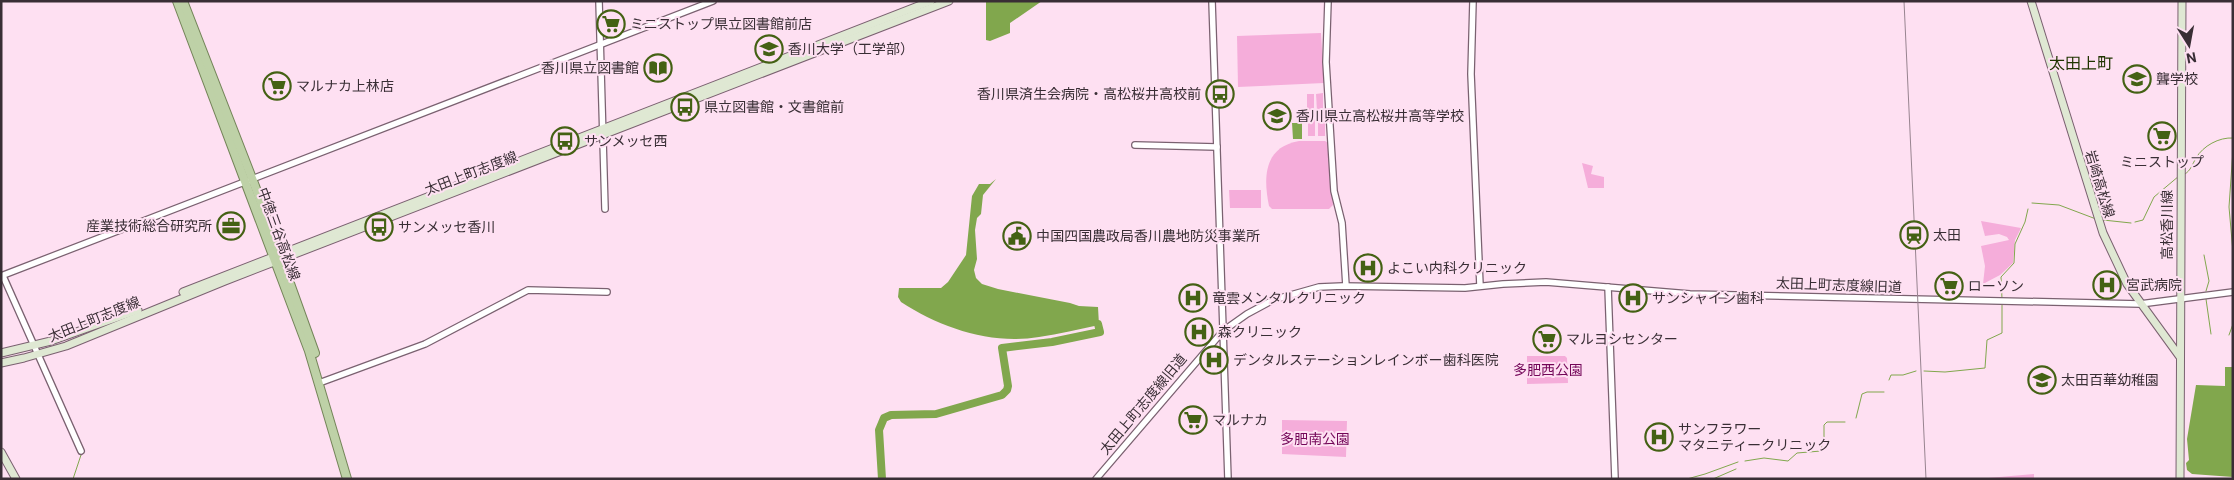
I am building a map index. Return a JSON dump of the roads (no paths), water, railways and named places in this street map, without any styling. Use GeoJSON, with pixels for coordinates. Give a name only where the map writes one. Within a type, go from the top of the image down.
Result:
{"type":"FeatureCollection","features":[{"type":"Feature","properties":{"kind":"main road","name":"中徳三谷高松線"},"geometry":{"type":"LineString","coordinates":[[177,1],[249,179]]}},
{"type":"Feature","properties":{"kind":"main road","name":"中徳三谷高松線"},"geometry":{"type":"LineString","coordinates":[[183,1],[278,258],[352,479]]}},
{"type":"Feature","properties":{"kind":"main road","name":"太田上町志度線"},"geometry":{"type":"LineString","coordinates":[[604,132],[931,1]]}},
{"type":"Feature","properties":{"kind":"main road","name":"太田上町志度線"},"geometry":{"type":"LineString","coordinates":[[1,362],[38,354],[278,258],[949,1]]}},
{"type":"Feature","properties":{"kind":"main road","name":"岩崎高松線"},"geometry":{"type":"LineString","coordinates":[[2031,1],[2097,219],[2127,284],[2180,357]]}},
{"type":"Feature","properties":{"kind":"main road","name":"高松香川線"},"geometry":{"type":"LineString","coordinates":[[2180,479],[2182,1]]}},
{"type":"Feature","properties":{"kind":"main road","name":"太田上町志度線"},"geometry":{"type":"LineString","coordinates":[[1,353],[35,346],[278,258]]}},
{"type":"Feature","properties":{"kind":"main road","name":"中徳三谷高松線"},"geometry":{"type":"LineString","coordinates":[[321,382],[347,479]]}},
{"type":"Feature","properties":{"kind":"main road"},"geometry":{"type":"LineString","coordinates":[[1,452],[16,479]]}},
{"type":"Feature","properties":{"kind":"street"},"geometry":{"type":"LineString","coordinates":[[599,1],[605,209]]}},
{"type":"Feature","properties":{"kind":"street"},"geometry":{"type":"LineString","coordinates":[[81,452],[2,276],[713,1]]}},
{"type":"Feature","properties":{"kind":"street"},"geometry":{"type":"LineString","coordinates":[[1212,1],[1228,479]]}},
{"type":"Feature","properties":{"kind":"street"},"geometry":{"type":"LineString","coordinates":[[1328,1],[1326,62],[1334,191],[1342,223],[1346,286]]}},
{"type":"Feature","properties":{"kind":"street"},"geometry":{"type":"LineString","coordinates":[[1473,1],[1472,74],[1480,286]]}},
{"type":"Feature","properties":{"kind":"street"},"geometry":{"type":"LineString","coordinates":[[1135,146],[1217,147]]}},
{"type":"Feature","properties":{"kind":"street","name":"太田上町志度線旧道"},"geometry":{"type":"LineString","coordinates":[[1096,479],[1223,331],[1246,314],[1273,300],[1319,287],[1465,288],[1546,282],[1690,294],[2140,304],[2233,292]]}},
{"type":"Feature","properties":{"kind":"street"},"geometry":{"type":"LineString","coordinates":[[1608,287],[1615,479]]}},
{"type":"Feature","properties":{"kind":"street"},"geometry":{"type":"LineString","coordinates":[[321,382],[425,344],[528,290],[607,292]]}},
{"type":"Feature","properties":{"kind":"waterway"},"geometry":{"type":"LineString","coordinates":[[2185,174],[2207,146],[2222,139],[2233,138]]}},
{"type":"Feature","properties":{"kind":"waterway"},"geometry":{"type":"LineString","coordinates":[[2233,150],[2229,207],[2233,252]]}},
{"type":"Feature","properties":{"kind":"waterway"},"geometry":{"type":"LineString","coordinates":[[2135,222],[2143,220],[2154,197],[2179,176]]}},
{"type":"Feature","properties":{"kind":"waterway"},"geometry":{"type":"LineString","coordinates":[[2032,203],[2059,205],[2096,219]]}},
{"type":"Feature","properties":{"kind":"waterway"},"geometry":{"type":"LineString","coordinates":[[2002,299],[2001,277],[2014,263],[2015,244],[2025,222],[2028,209]]}},
{"type":"Feature","properties":{"kind":"waterway"},"geometry":{"type":"LineString","coordinates":[[2103,220],[2131,223]]}},
{"type":"Feature","properties":{"kind":"waterway"},"geometry":{"type":"LineString","coordinates":[[2204,255],[2209,281],[2206,291]]}},
{"type":"Feature","properties":{"kind":"waterway"},"geometry":{"type":"LineString","coordinates":[[2206,299],[2211,334]]}},
{"type":"Feature","properties":{"kind":"waterway"},"geometry":{"type":"LineString","coordinates":[[1924,371],[1945,372],[1985,368],[1987,340],[2002,333],[2002,303]]}},
{"type":"Feature","properties":{"kind":"waterway"},"geometry":{"type":"LineString","coordinates":[[882,479],[879,430],[884,418],[891,415],[936,414],[1002,395],[1008,386],[1002,348],[1052,342],[1100,332],[1098,324]]}},
{"type":"Feature","properties":{"kind":"waterway"},"geometry":{"type":"LineString","coordinates":[[2229,335],[2233,324]]}},
{"type":"Feature","properties":{"kind":"waterway"},"geometry":{"type":"LineString","coordinates":[[1889,380],[1891,375],[1903,375],[1916,371]]}},
{"type":"Feature","properties":{"kind":"waterway"},"geometry":{"type":"LineString","coordinates":[[1856,418],[1862,394],[1867,392],[1884,392]]}},
{"type":"Feature","properties":{"kind":"waterway"},"geometry":{"type":"LineString","coordinates":[[1824,437],[1824,425],[1827,422],[1845,422]]}},
{"type":"Feature","properties":{"kind":"waterway"},"geometry":{"type":"LineString","coordinates":[[1745,461],[1764,458],[1788,461],[1797,453],[1821,451],[1822,444]]}},
{"type":"Feature","properties":{"kind":"waterway"},"geometry":{"type":"LineString","coordinates":[[73,479],[81,455]]}},
{"type":"Feature","properties":{"kind":"waterway"},"geometry":{"type":"LineString","coordinates":[[1687,479],[1738,462]]}},
{"type":"Feature","properties":{"kind":"waterway"},"geometry":{"type":"LineString","coordinates":[[1713,479],[1736,469]]}},
{"type":"Feature","properties":{"kind":"railway"},"geometry":{"type":"LineString","coordinates":[[1904,1],[1926,479]]}},
{"type":"Feature","properties":{"kind":"place","name":"ミニストップ県立図書館前店"},"geometry":{"type":"Point","coordinates":[611,24]}},
{"type":"Feature","properties":{"kind":"place","name":"香川大学（工学部）"},"geometry":{"type":"Point","coordinates":[769,49]}},
{"type":"Feature","properties":{"kind":"place","name":"香川県立図書館"},"geometry":{"type":"Point","coordinates":[658,68]}},
{"type":"Feature","properties":{"kind":"place","name":"聾学校"},"geometry":{"type":"Point","coordinates":[2137,79]}},
{"type":"Feature","properties":{"kind":"place","name":"マルナカ上林店"},"geometry":{"type":"Point","coordinates":[277,86]}},
{"type":"Feature","properties":{"kind":"place","name":"香川県済生会病院・高松桜井高校前"},"geometry":{"type":"Point","coordinates":[1220,94]}},
{"type":"Feature","properties":{"kind":"place","name":"県立図書館・文書館前"},"geometry":{"type":"Point","coordinates":[685,107]}},
{"type":"Feature","properties":{"kind":"place","name":"香川県立高松桜井高等学校"},"geometry":{"type":"Point","coordinates":[1277,116]}},
{"type":"Feature","properties":{"kind":"place","name":"ミニストップ"},"geometry":{"type":"Point","coordinates":[2162,136]}},
{"type":"Feature","properties":{"kind":"place","name":"サンメッセ西"},"geometry":{"type":"Point","coordinates":[565,141]}},
{"type":"Feature","properties":{"kind":"place","name":"産業技術総合研究所"},"geometry":{"type":"Point","coordinates":[231,226]}},
{"type":"Feature","properties":{"kind":"place","name":"サンメッセ香川"},"geometry":{"type":"Point","coordinates":[379,227]}},
{"type":"Feature","properties":{"kind":"place","name":"太田"},"geometry":{"type":"Point","coordinates":[1914,235]}},
{"type":"Feature","properties":{"kind":"place","name":"中国四国農政局香川農地防災事業所"},"geometry":{"type":"Point","coordinates":[1017,236]}},
{"type":"Feature","properties":{"kind":"place","name":"よこい内科クリニック"},"geometry":{"type":"Point","coordinates":[1368,268]}},
{"type":"Feature","properties":{"kind":"place","name":"宮武病院"},"geometry":{"type":"Point","coordinates":[2107,285]}},
{"type":"Feature","properties":{"kind":"place","name":"ローソン"},"geometry":{"type":"Point","coordinates":[1949,286]}},
{"type":"Feature","properties":{"kind":"place","name":"竜雲メンタルクリニック"},"geometry":{"type":"Point","coordinates":[1193,298]}},
{"type":"Feature","properties":{"kind":"place","name":"サンシャイン歯科"},"geometry":{"type":"Point","coordinates":[1633,298]}},
{"type":"Feature","properties":{"kind":"place","name":"森クリニック"},"geometry":{"type":"Point","coordinates":[1199,332]}},
{"type":"Feature","properties":{"kind":"place","name":"マルヨシセンター"},"geometry":{"type":"Point","coordinates":[1547,339]}},
{"type":"Feature","properties":{"kind":"place","name":"デンタルステーションレインボー歯科医院"},"geometry":{"type":"Point","coordinates":[1214,360]}},
{"type":"Feature","properties":{"kind":"place","name":"太田百華幼稚園"},"geometry":{"type":"Point","coordinates":[2042,380]}},
{"type":"Feature","properties":{"kind":"place","name":"マルナカ"},"geometry":{"type":"Point","coordinates":[1193,420]}},
{"type":"Feature","properties":{"kind":"place","name":"サンフラワー マタニティークリニック"},"geometry":{"type":"Point","coordinates":[1659,437]}},
{"type":"Feature","properties":{"kind":"district","name":"太田上町"},"geometry":{"type":"Point","coordinates":[2081,63]}},
{"type":"Feature","properties":{"kind":"park label","name":"多肥西公園"},"geometry":{"type":"Point","coordinates":[1548,370]}},
{"type":"Feature","properties":{"kind":"park label","name":"多肥南公園"},"geometry":{"type":"Point","coordinates":[1315,439]}}]}
